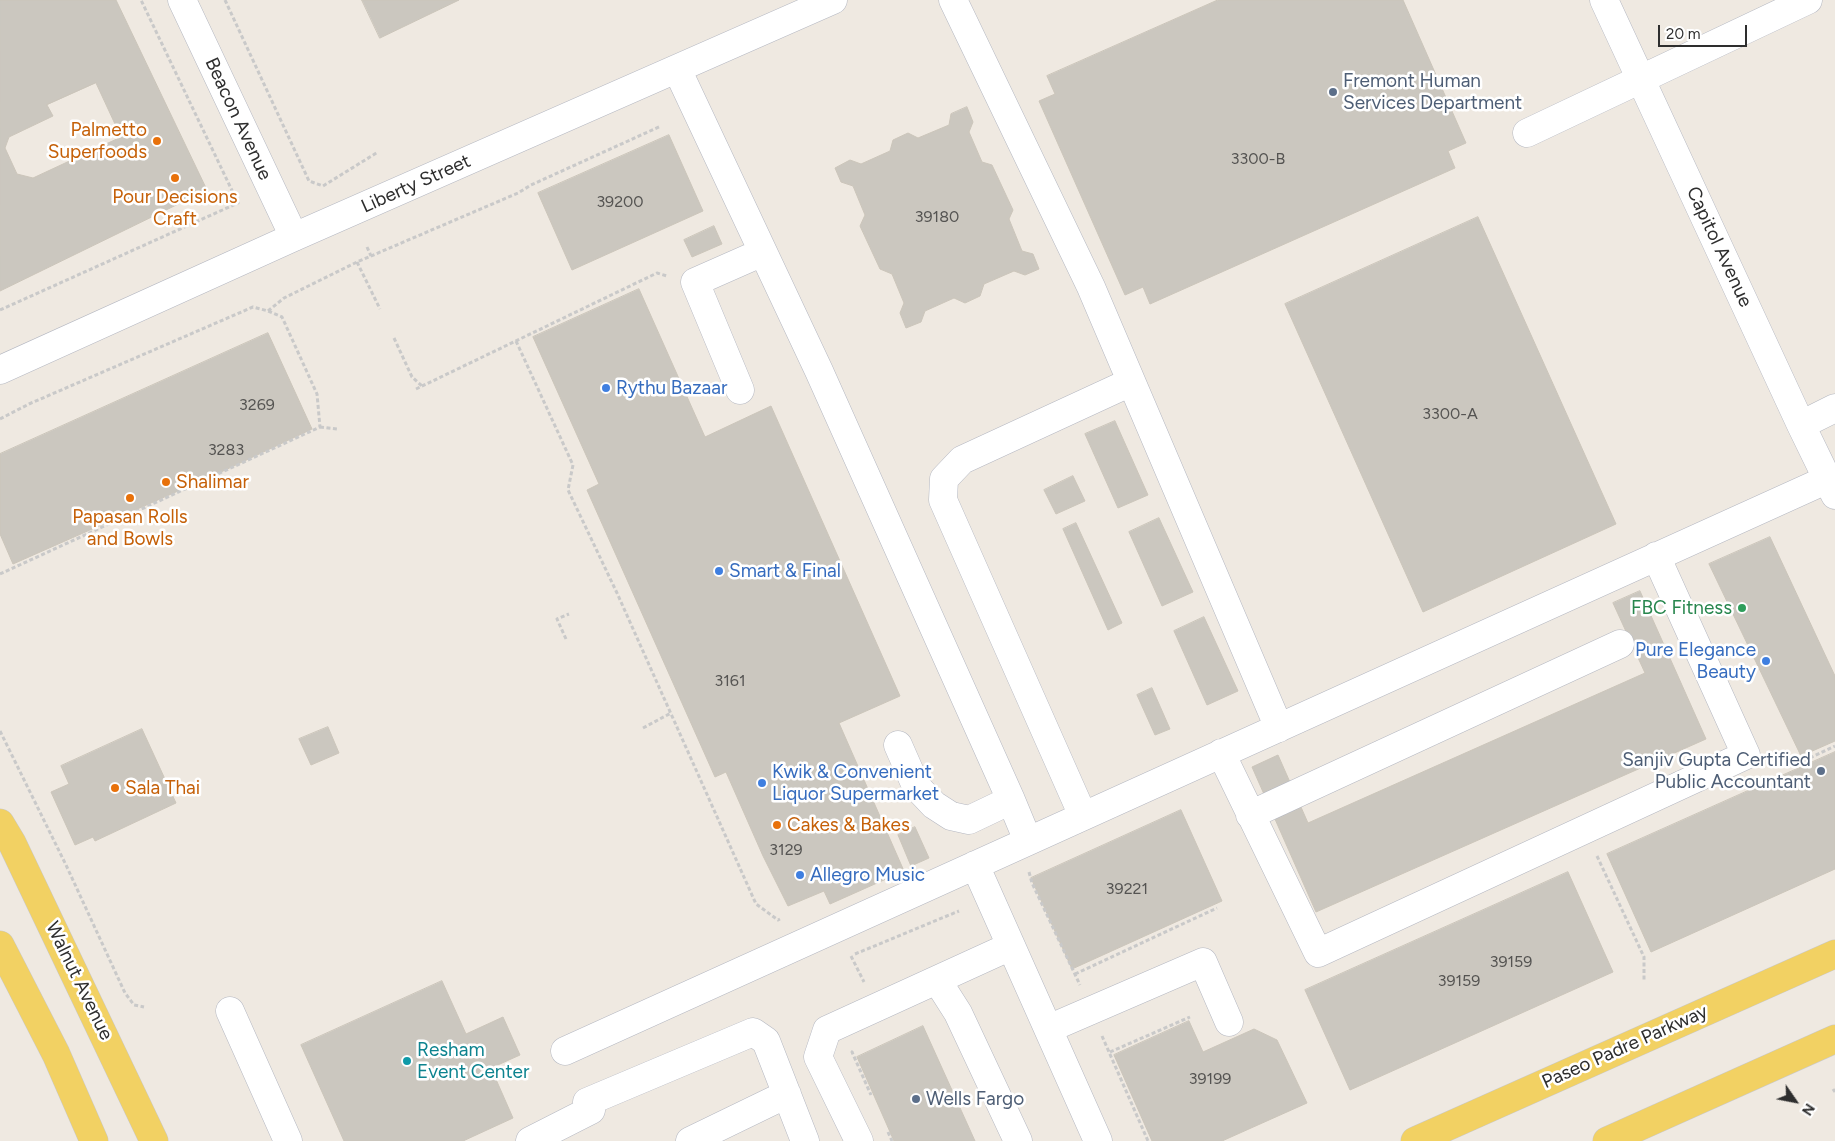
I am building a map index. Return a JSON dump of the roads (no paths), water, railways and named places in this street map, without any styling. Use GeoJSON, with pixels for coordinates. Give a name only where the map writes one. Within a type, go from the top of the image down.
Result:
{"type":"FeatureCollection","features":[{"type":"Feature","properties":{"kind":"main road","name":"Walnut Avenue"},"geometry":{"type":"LineString","coordinates":[[0,823],[16,852],[154,1141]]}},
{"type":"Feature","properties":{"kind":"main road"},"geometry":{"type":"LineString","coordinates":[[0,945],[56,1054],[94,1141]]}},
{"type":"Feature","properties":{"kind":"main road","name":"Paseo Padre Parkway"},"geometry":{"type":"LineString","coordinates":[[1415,1141],[1835,954]]}},
{"type":"Feature","properties":{"kind":"main road"},"geometry":{"type":"LineString","coordinates":[[1607,1141],[1835,1039]]}},
{"type":"Feature","properties":{"kind":"street","name":"Beacon Avenue"},"geometry":{"type":"LineString","coordinates":[[182,0],[294,237]]}},
{"type":"Feature","properties":{"kind":"street","name":"Liberty Street"},"geometry":{"type":"LineString","coordinates":[[0,370],[294,237],[833,0]]}},
{"type":"Feature","properties":{"kind":"street"},"geometry":{"type":"LineString","coordinates":[[953,0],[1090,287],[1279,728]]}},
{"type":"Feature","properties":{"kind":"street","name":"Capitol Avenue"},"geometry":{"type":"LineString","coordinates":[[1604,0],[1831,487]]}},
{"type":"Feature","properties":{"kind":"street"},"geometry":{"type":"LineString","coordinates":[[1527,133],[1808,0]]}},
{"type":"Feature","properties":{"kind":"street"},"geometry":{"type":"LineString","coordinates":[[677,69],[819,371],[1028,841]]}},
{"type":"Feature","properties":{"kind":"street"},"geometry":{"type":"LineString","coordinates":[[740,390],[695,282],[763,252]]}},
{"type":"Feature","properties":{"kind":"street"},"geometry":{"type":"LineString","coordinates":[[1083,816],[943,500],[944,479],[962,460],[1131,382]]}},
{"type":"Feature","properties":{"kind":"street"},"geometry":{"type":"LineString","coordinates":[[1801,424],[1835,408]]}},
{"type":"Feature","properties":{"kind":"street"},"geometry":{"type":"LineString","coordinates":[[565,1051],[1656,556],[1831,487]]}},
{"type":"Feature","properties":{"kind":"street"},"geometry":{"type":"LineString","coordinates":[[1221,753],[1318,953],[1746,755],[1656,556]]}},
{"type":"Feature","properties":{"kind":"street"},"geometry":{"type":"LineString","coordinates":[[1250,815],[1620,644]]}},
{"type":"Feature","properties":{"kind":"street"},"geometry":{"type":"LineString","coordinates":[[898,746],[916,786],[934,805],[951,816],[969,820],[1011,800]]}},
{"type":"Feature","properties":{"kind":"street"},"geometry":{"type":"LineString","coordinates":[[975,865],[1098,1141]]}},
{"type":"Feature","properties":{"kind":"street"},"geometry":{"type":"LineString","coordinates":[[859,1141],[818,1057],[827,1030],[1011,946]]}},
{"type":"Feature","properties":{"kind":"street"},"geometry":{"type":"LineString","coordinates":[[1048,1029],[1203,962],[1229,1022]]}},
{"type":"Feature","properties":{"kind":"street"},"geometry":{"type":"LineString","coordinates":[[937,980],[958,1014],[1018,1141]]}},
{"type":"Feature","properties":{"kind":"street"},"geometry":{"type":"LineString","coordinates":[[230,1011],[288,1141]]}},
{"type":"Feature","properties":{"kind":"street"},"geometry":{"type":"LineString","coordinates":[[530,1141],[589,1106],[753,1032],[766,1041],[805,1141]]}},
{"type":"Feature","properties":{"kind":"street"},"geometry":{"type":"LineString","coordinates":[[690,1141],[787,1094]]}},
{"type":"Feature","properties":{"kind":"place","name":"Fremont Human Services Department"},"geometry":{"type":"Point","coordinates":[1333,92]}},
{"type":"Feature","properties":{"kind":"place","name":"Palmetto Superfoods"},"geometry":{"type":"Point","coordinates":[157,141]}},
{"type":"Feature","properties":{"kind":"place","name":"Pour Decisions Craft"},"geometry":{"type":"Point","coordinates":[175,178]}},
{"type":"Feature","properties":{"kind":"place","name":"Rythu Bazaar"},"geometry":{"type":"Point","coordinates":[606,388]}},
{"type":"Feature","properties":{"kind":"place","name":"Shalimar"},"geometry":{"type":"Point","coordinates":[166,482]}},
{"type":"Feature","properties":{"kind":"place","name":"Papasan Rolls and Bowls"},"geometry":{"type":"Point","coordinates":[130,498]}},
{"type":"Feature","properties":{"kind":"place","name":"Smart & Final"},"geometry":{"type":"Point","coordinates":[719,571]}},
{"type":"Feature","properties":{"kind":"place","name":"FBC Fitness"},"geometry":{"type":"Point","coordinates":[1742,608]}},
{"type":"Feature","properties":{"kind":"place","name":"Pure Elegance Beauty"},"geometry":{"type":"Point","coordinates":[1766,661]}},
{"type":"Feature","properties":{"kind":"place","name":"Sanjiv Gupta Certified Public Accountant"},"geometry":{"type":"Point","coordinates":[1821,771]}},
{"type":"Feature","properties":{"kind":"place","name":"Kwik & Convenient Liquor Supermarket"},"geometry":{"type":"Point","coordinates":[762,783]}},
{"type":"Feature","properties":{"kind":"place","name":"Sala Thai"},"geometry":{"type":"Point","coordinates":[115,788]}},
{"type":"Feature","properties":{"kind":"place","name":"Cakes & Bakes"},"geometry":{"type":"Point","coordinates":[777,825]}},
{"type":"Feature","properties":{"kind":"place","name":"Allegro Music"},"geometry":{"type":"Point","coordinates":[800,875]}},
{"type":"Feature","properties":{"kind":"place","name":"Resham Event Center"},"geometry":{"type":"Point","coordinates":[407,1061]}},
{"type":"Feature","properties":{"kind":"place","name":"Wells Fargo"},"geometry":{"type":"Point","coordinates":[916,1099]}}]}
